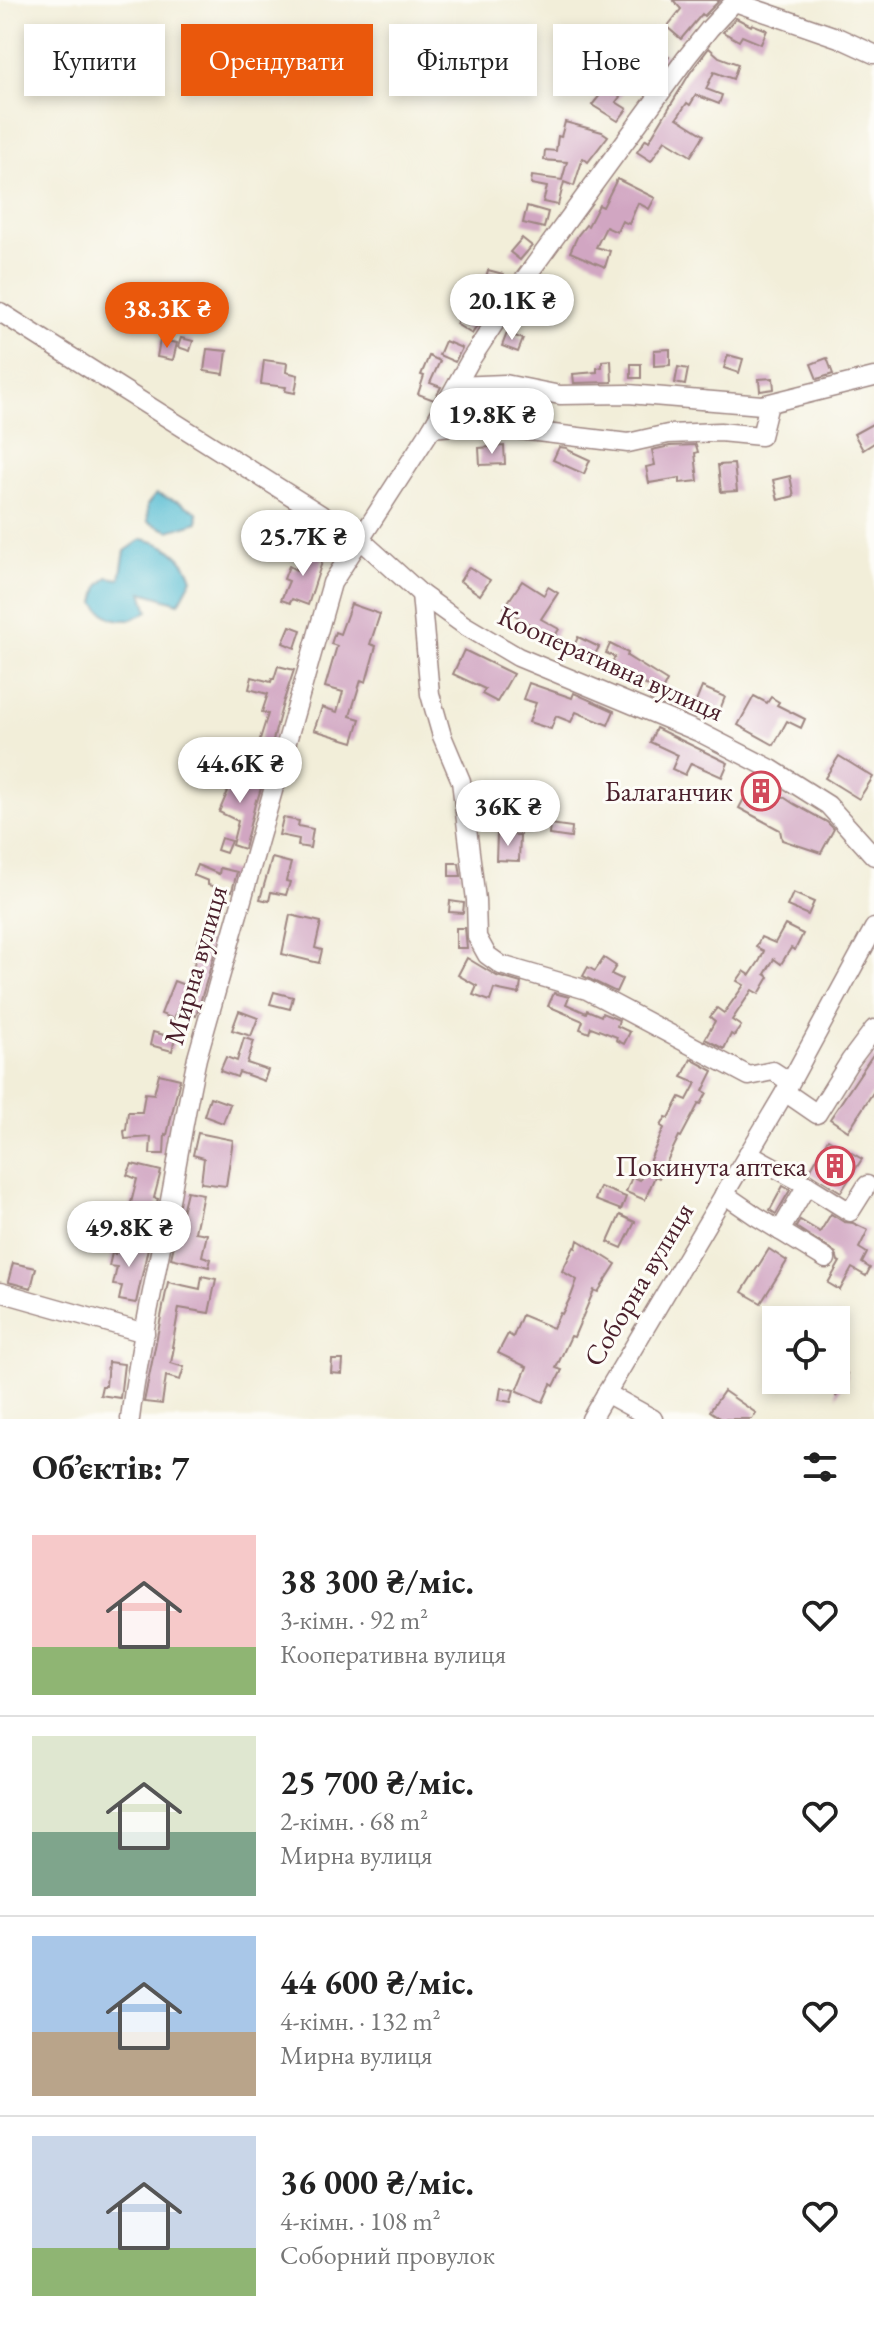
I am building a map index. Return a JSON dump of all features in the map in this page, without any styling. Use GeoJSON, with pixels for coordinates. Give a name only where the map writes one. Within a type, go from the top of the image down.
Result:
{"type":"FeatureCollection","features":[{"type":"Feature","properties":{"kind":"street"},"geometry":{"type":"LineString","coordinates":[[735,1],[839,38],[874,54]]}},
{"type":"Feature","properties":{"kind":"street","name":"Мирна вулиця"},"geometry":{"type":"LineString","coordinates":[[130,1419],[136,1373],[197,1058],[332,583],[515,292],[686,58],[735,1]]}},
{"type":"Feature","properties":{"kind":"street","name":"Кооперативна вулиця"},"geometry":{"type":"LineString","coordinates":[[0,312],[361,540],[421,594],[464,625],[518,657],[701,733],[771,769],[828,805],[874,856]]}},
{"type":"Feature","properties":{"kind":"street"},"geometry":{"type":"LineString","coordinates":[[456,386],[505,384],[560,395],[628,394],[762,405],[874,377]]}},
{"type":"Feature","properties":{"kind":"street"},"geometry":{"type":"LineString","coordinates":[[432,428],[471,424],[628,443],[668,434],[720,432],[761,436],[769,404]]}},
{"type":"Feature","properties":{"kind":"street"},"geometry":{"type":"LineString","coordinates":[[421,594],[430,694],[442,736],[461,781],[476,900],[477,937],[487,955],[501,965],[587,990],[749,1076],[773,1071],[817,1114],[874,1029]]}},
{"type":"Feature","properties":{"kind":"street","name":"Соборна вулиця"},"geometry":{"type":"LineString","coordinates":[[591,1419],[787,1087],[874,928]]}},
{"type":"Feature","properties":{"kind":"street"},"geometry":{"type":"LineString","coordinates":[[748,1153],[850,1212],[867,1185]]}},
{"type":"Feature","properties":{"kind":"street"},"geometry":{"type":"LineString","coordinates":[[780,1231],[807,1185]]}},
{"type":"Feature","properties":{"kind":"street"},"geometry":{"type":"LineString","coordinates":[[724,1194],[826,1259]]}},
{"type":"Feature","properties":{"kind":"street"},"geometry":{"type":"LineString","coordinates":[[0,1292],[145,1333]]}},
{"type":"Feature","properties":{"kind":"street"},"geometry":{"type":"LineString","coordinates":[[606,1393],[653,1419]]}},
{"type":"Feature","properties":{"kind":"water"},"geometry":{"type":"Polygon","coordinates":[[[156,494],[197,512],[198,522],[169,531],[148,522],[147,505],[156,494]]]}},
{"type":"Feature","properties":{"kind":"water"},"geometry":{"type":"Polygon","coordinates":[[[142,539],[173,552],[192,579],[179,603],[142,592],[148,611],[119,620],[107,615],[95,603],[99,586],[108,577],[120,579],[125,551],[142,539]]]}},
{"type":"Feature","properties":{"kind":"building"},"geometry":{"type":"Polygon","coordinates":[[[673,0],[720,0],[704,16],[702,14],[681,39],[668,26],[681,9],[673,0]]]}},
{"type":"Feature","properties":{"kind":"building"},"geometry":{"type":"Polygon","coordinates":[[[736,18],[767,30],[761,44],[742,36],[739,41],[723,32],[736,18]]]}},
{"type":"Feature","properties":{"kind":"building"},"geometry":{"type":"Polygon","coordinates":[[[709,48],[719,57],[738,64],[733,79],[714,72],[706,89],[722,95],[719,104],[696,95],[677,118],[704,135],[691,156],[665,140],[651,161],[637,152],[646,139],[649,141],[690,73],[709,48]]]}},
{"type":"Feature","properties":{"kind":"building"},"geometry":{"type":"Polygon","coordinates":[[[599,96],[621,96],[616,102],[627,109],[618,121],[592,105],[599,96]]]}},
{"type":"Feature","properties":{"kind":"building"},"geometry":{"type":"Polygon","coordinates":[[[565,122],[608,136],[588,162],[583,158],[574,186],[564,182],[558,205],[543,202],[547,187],[531,184],[532,176],[562,180],[567,162],[544,160],[545,150],[556,151],[558,136],[561,137],[565,122]]]}},
{"type":"Feature","properties":{"kind":"building"},"geometry":{"type":"Polygon","coordinates":[[[617,179],[655,198],[649,209],[638,203],[629,224],[622,221],[617,232],[606,227],[596,247],[610,251],[605,267],[570,252],[599,205],[603,207],[617,179]]]}},
{"type":"Feature","properties":{"kind":"building"},"geometry":{"type":"Polygon","coordinates":[[[527,206],[548,212],[544,228],[523,223],[527,206]]]}},
{"type":"Feature","properties":{"kind":"building"},"geometry":{"type":"Polygon","coordinates":[[[522,238],[532,246],[520,260],[510,252],[522,238]]]}},
{"type":"Feature","properties":{"kind":"building"},"geometry":{"type":"Polygon","coordinates":[[[488,270],[503,274],[500,288],[495,287],[491,304],[472,334],[456,324],[470,301],[466,300],[469,285],[483,289],[488,270]]]}},
{"type":"Feature","properties":{"kind":"building"},"geometry":{"type":"Polygon","coordinates":[[[507,333],[523,339],[518,352],[502,346],[507,333]]]}},
{"type":"Feature","properties":{"kind":"building"},"geometry":{"type":"Polygon","coordinates":[[[181,338],[193,341],[190,351],[178,347],[181,338]]]}},
{"type":"Feature","properties":{"kind":"building"},"geometry":{"type":"Polygon","coordinates":[[[160,340],[177,343],[173,360],[157,357],[160,340]]]}},
{"type":"Feature","properties":{"kind":"building"},"geometry":{"type":"Polygon","coordinates":[[[445,341],[462,348],[455,362],[439,355],[445,341]]]}},
{"type":"Feature","properties":{"kind":"building"},"geometry":{"type":"Polygon","coordinates":[[[207,349],[227,351],[224,374],[204,371],[207,349]]]}},
{"type":"Feature","properties":{"kind":"building"},"geometry":{"type":"Polygon","coordinates":[[[670,349],[670,365],[654,366],[654,350],[670,349]]]}},
{"type":"Feature","properties":{"kind":"building"},"geometry":{"type":"Polygon","coordinates":[[[728,355],[743,359],[739,373],[724,368],[728,355]]]}},
{"type":"Feature","properties":{"kind":"building"},"geometry":{"type":"Polygon","coordinates":[[[429,356],[440,361],[430,383],[441,387],[434,400],[418,394],[424,376],[421,375],[429,356]]]}},
{"type":"Feature","properties":{"kind":"building"},"geometry":{"type":"Polygon","coordinates":[[[827,358],[833,374],[817,379],[811,364],[827,358]]]}},
{"type":"Feature","properties":{"kind":"building"},"geometry":{"type":"Polygon","coordinates":[[[264,360],[287,363],[286,372],[298,375],[295,393],[285,391],[286,387],[261,384],[264,360]]]}},
{"type":"Feature","properties":{"kind":"building"},"geometry":{"type":"Polygon","coordinates":[[[611,360],[612,382],[574,383],[573,374],[597,372],[597,368],[602,367],[602,361],[611,360]]]}},
{"type":"Feature","properties":{"kind":"building"},"geometry":{"type":"Polygon","coordinates":[[[631,364],[641,364],[641,378],[631,378],[631,364]]]}},
{"type":"Feature","properties":{"kind":"building"},"geometry":{"type":"Polygon","coordinates":[[[678,367],[688,369],[685,385],[675,383],[678,367]]]}},
{"type":"Feature","properties":{"kind":"building"},"geometry":{"type":"Polygon","coordinates":[[[773,378],[774,389],[760,391],[759,379],[773,378]]]}},
{"type":"Feature","properties":{"kind":"building"},"geometry":{"type":"Polygon","coordinates":[[[874,423],[874,443],[863,450],[854,434],[874,423]]]}},
{"type":"Feature","properties":{"kind":"building"},"geometry":{"type":"Polygon","coordinates":[[[696,445],[698,481],[680,483],[680,478],[649,483],[646,467],[655,465],[652,450],[696,445]]]}},
{"type":"Feature","properties":{"kind":"building"},"geometry":{"type":"Polygon","coordinates":[[[504,446],[505,464],[480,465],[479,448],[504,446]]]}},
{"type":"Feature","properties":{"kind":"building"},"geometry":{"type":"Polygon","coordinates":[[[559,447],[590,460],[584,474],[553,460],[559,447]]]}},
{"type":"Feature","properties":{"kind":"building"},"geometry":{"type":"Polygon","coordinates":[[[734,464],[737,491],[721,492],[718,465],[734,464]]]}},
{"type":"Feature","properties":{"kind":"building"},"geometry":{"type":"Polygon","coordinates":[[[790,476],[794,496],[778,500],[773,480],[790,476]]]}},
{"type":"Feature","properties":{"kind":"building"},"geometry":{"type":"Polygon","coordinates":[[[303,549],[324,556],[308,605],[292,599],[290,603],[281,600],[289,581],[284,579],[289,566],[296,570],[303,549]]]}},
{"type":"Feature","properties":{"kind":"building"},"geometry":{"type":"Polygon","coordinates":[[[469,567],[490,580],[480,595],[460,581],[469,567]]]}},
{"type":"Feature","properties":{"kind":"building"},"geometry":{"type":"Polygon","coordinates":[[[522,581],[544,595],[548,587],[558,593],[541,619],[559,629],[550,644],[534,634],[537,629],[504,608],[522,581]]]}},
{"type":"Feature","properties":{"kind":"building"},"geometry":{"type":"Polygon","coordinates":[[[351,604],[380,614],[370,644],[376,646],[366,682],[361,680],[350,716],[360,719],[353,742],[314,730],[322,707],[337,712],[343,692],[325,687],[337,646],[331,644],[335,632],[340,634],[351,604]]]}},
{"type":"Feature","properties":{"kind":"building"},"geometry":{"type":"Polygon","coordinates":[[[290,626],[301,630],[295,648],[283,643],[290,626]]]}},
{"type":"Feature","properties":{"kind":"building"},"geometry":{"type":"Polygon","coordinates":[[[578,637],[599,647],[593,658],[573,648],[578,637]]]}},
{"type":"Feature","properties":{"kind":"building"},"geometry":{"type":"Polygon","coordinates":[[[610,644],[667,681],[661,693],[610,666],[615,657],[606,653],[610,644]]]}},
{"type":"Feature","properties":{"kind":"building"},"geometry":{"type":"Polygon","coordinates":[[[464,650],[513,674],[497,702],[482,694],[485,689],[453,674],[464,650]]]}},
{"type":"Feature","properties":{"kind":"building"},"geometry":{"type":"Polygon","coordinates":[[[278,666],[294,670],[267,762],[254,758],[268,714],[262,712],[268,694],[249,689],[252,677],[271,682],[278,666]]]}},
{"type":"Feature","properties":{"kind":"building"},"geometry":{"type":"Polygon","coordinates":[[[529,683],[572,698],[574,693],[614,711],[608,725],[576,712],[571,722],[556,716],[551,729],[529,722],[536,703],[523,699],[529,683]]]}},
{"type":"Feature","properties":{"kind":"building"},"geometry":{"type":"Polygon","coordinates":[[[702,687],[725,697],[719,712],[707,707],[704,714],[693,709],[702,687]]]}},
{"type":"Feature","properties":{"kind":"building"},"geometry":{"type":"Polygon","coordinates":[[[754,696],[767,703],[771,697],[779,702],[777,705],[805,719],[801,728],[787,721],[774,745],[738,725],[754,696]]]}},
{"type":"Feature","properties":{"kind":"building"},"geometry":{"type":"Polygon","coordinates":[[[656,728],[728,763],[722,777],[691,763],[685,775],[672,769],[678,755],[650,742],[656,728]]]}},
{"type":"Feature","properties":{"kind":"building"},"geometry":{"type":"Polygon","coordinates":[[[839,756],[873,777],[859,799],[825,778],[839,756]]]}},
{"type":"Feature","properties":{"kind":"building"},"geometry":{"type":"Polygon","coordinates":[[[227,774],[240,778],[242,774],[262,785],[244,849],[232,845],[238,821],[219,812],[228,791],[222,789],[227,774]]]}},
{"type":"Feature","properties":{"kind":"building"},"geometry":{"type":"Polygon","coordinates":[[[755,778],[834,829],[821,853],[782,840],[780,830],[739,808],[755,778]]]}},
{"type":"Feature","properties":{"kind":"building"},"geometry":{"type":"Polygon","coordinates":[[[522,814],[542,816],[541,830],[521,829],[522,814]]]}},
{"type":"Feature","properties":{"kind":"building"},"geometry":{"type":"Polygon","coordinates":[[[283,818],[299,821],[298,826],[313,829],[310,848],[298,846],[299,839],[279,835],[283,818]]]}},
{"type":"Feature","properties":{"kind":"building"},"geometry":{"type":"Polygon","coordinates":[[[550,824],[572,827],[571,838],[549,835],[550,824]]]}},
{"type":"Feature","properties":{"kind":"building"},"geometry":{"type":"Polygon","coordinates":[[[497,834],[520,835],[519,861],[496,860],[497,834]]]}},
{"type":"Feature","properties":{"kind":"building"},"geometry":{"type":"Polygon","coordinates":[[[221,838],[231,841],[226,853],[217,850],[221,838]]]}},
{"type":"Feature","properties":{"kind":"building"},"geometry":{"type":"Polygon","coordinates":[[[272,858],[291,863],[286,881],[290,882],[286,895],[271,892],[269,901],[260,899],[272,858]]]}},
{"type":"Feature","properties":{"kind":"building"},"geometry":{"type":"Polygon","coordinates":[[[449,863],[459,863],[461,876],[449,876],[449,863]]]}},
{"type":"Feature","properties":{"kind":"building"},"geometry":{"type":"Polygon","coordinates":[[[197,865],[219,874],[220,868],[237,872],[232,891],[208,885],[208,881],[193,875],[197,865]]]}},
{"type":"Feature","properties":{"kind":"building"},"geometry":{"type":"Polygon","coordinates":[[[793,893],[814,902],[808,915],[787,906],[793,893]]]}},
{"type":"Feature","properties":{"kind":"building"},"geometry":{"type":"Polygon","coordinates":[[[450,901],[464,903],[463,913],[449,912],[450,901]]]}},
{"type":"Feature","properties":{"kind":"building"},"geometry":{"type":"Polygon","coordinates":[[[290,915],[321,922],[315,948],[322,950],[319,963],[282,954],[290,915]]]}},
{"type":"Feature","properties":{"kind":"building"},"geometry":{"type":"Polygon","coordinates":[[[785,925],[803,934],[795,950],[791,948],[781,964],[774,959],[765,974],[769,977],[759,994],[752,990],[732,1020],[741,1026],[734,1036],[731,1034],[724,1049],[705,1039],[715,1021],[710,1017],[717,1008],[724,1013],[744,985],[737,981],[744,971],[750,975],[760,960],[764,951],[756,947],[761,937],[775,943],[785,925]]]}},
{"type":"Feature","properties":{"kind":"building"},"geometry":{"type":"Polygon","coordinates":[[[456,928],[465,928],[467,948],[456,948],[456,928]]]}},
{"type":"Feature","properties":{"kind":"building"},"geometry":{"type":"Polygon","coordinates":[[[199,939],[217,944],[196,1016],[177,1011],[174,1019],[161,1014],[174,981],[187,986],[199,939]]]}},
{"type":"Feature","properties":{"kind":"building"},"geometry":{"type":"Polygon","coordinates":[[[467,958],[497,976],[521,983],[519,994],[494,989],[490,1001],[473,995],[477,986],[458,975],[467,958]]]}},
{"type":"Feature","properties":{"kind":"building"},"geometry":{"type":"Polygon","coordinates":[[[604,958],[616,966],[611,974],[622,979],[616,992],[583,976],[588,967],[595,971],[604,958]]]}},
{"type":"Feature","properties":{"kind":"building"},"geometry":{"type":"Polygon","coordinates":[[[274,992],[293,997],[290,1009],[270,1004],[274,992]]]}},
{"type":"Feature","properties":{"kind":"building"},"geometry":{"type":"Polygon","coordinates":[[[554,993],[569,997],[566,1004],[586,1013],[587,1010],[601,1016],[602,1013],[619,1020],[617,1026],[630,1032],[624,1044],[616,1040],[617,1037],[591,1027],[589,1033],[580,1029],[583,1021],[548,1006],[554,993]]]}},
{"type":"Feature","properties":{"kind":"building"},"geometry":{"type":"Polygon","coordinates":[[[239,1011],[258,1018],[251,1036],[232,1030],[239,1011]]]}},
{"type":"Feature","properties":{"kind":"building"},"geometry":{"type":"Polygon","coordinates":[[[153,1032],[175,1038],[172,1051],[150,1045],[153,1032]]]}},
{"type":"Feature","properties":{"kind":"building"},"geometry":{"type":"Polygon","coordinates":[[[244,1038],[254,1041],[247,1063],[268,1070],[264,1081],[239,1072],[237,1077],[220,1071],[226,1057],[237,1061],[244,1038]]]}},
{"type":"Feature","properties":{"kind":"building"},"geometry":{"type":"Polygon","coordinates":[[[874,1053],[874,1091],[848,1131],[830,1119],[874,1053]]]}},
{"type":"Feature","properties":{"kind":"building"},"geometry":{"type":"Polygon","coordinates":[[[691,1059],[713,1071],[703,1091],[707,1093],[679,1136],[659,1178],[655,1176],[645,1200],[626,1192],[632,1177],[640,1180],[666,1117],[669,1118],[680,1097],[687,1100],[696,1083],[682,1077],[691,1059]]]}},
{"type":"Feature","properties":{"kind":"building"},"geometry":{"type":"Polygon","coordinates":[[[159,1074],[180,1079],[165,1134],[164,1154],[150,1154],[151,1137],[125,1139],[124,1131],[128,1112],[142,1112],[145,1093],[154,1094],[159,1074]]]}},
{"type":"Feature","properties":{"kind":"building"},"geometry":{"type":"Polygon","coordinates":[[[210,1097],[230,1104],[223,1123],[204,1116],[210,1097]]]}},
{"type":"Feature","properties":{"kind":"building"},"geometry":{"type":"Polygon","coordinates":[[[198,1133],[233,1140],[226,1186],[201,1183],[204,1158],[193,1155],[198,1133]]]}},
{"type":"Feature","properties":{"kind":"building","name":"Покинута аптека"},"geometry":{"type":"Polygon","coordinates":[[[828,1139],[862,1159],[841,1192],[809,1172],[828,1139]]]}},
{"type":"Feature","properties":{"kind":"building"},"geometry":{"type":"Polygon","coordinates":[[[132,1164],[161,1171],[153,1217],[129,1211],[137,1179],[127,1175],[132,1164]]]}},
{"type":"Feature","properties":{"kind":"building"},"geometry":{"type":"Polygon","coordinates":[[[783,1186],[790,1190],[776,1214],[770,1210],[783,1186]]]}},
{"type":"Feature","properties":{"kind":"building"},"geometry":{"type":"Polygon","coordinates":[[[600,1187],[626,1197],[621,1210],[595,1200],[600,1187]]]}},
{"type":"Feature","properties":{"kind":"building"},"geometry":{"type":"Polygon","coordinates":[[[187,1191],[203,1194],[195,1232],[207,1234],[202,1256],[211,1259],[209,1267],[171,1258],[187,1191]]]}},
{"type":"Feature","properties":{"kind":"building"},"geometry":{"type":"Polygon","coordinates":[[[831,1214],[868,1230],[859,1248],[867,1253],[862,1263],[870,1268],[866,1276],[852,1268],[840,1290],[828,1283],[840,1262],[836,1253],[796,1227],[800,1220],[820,1232],[831,1214]]]}},
{"type":"Feature","properties":{"kind":"building"},"geometry":{"type":"Polygon","coordinates":[[[620,1215],[635,1222],[622,1248],[608,1242],[620,1215]]]}},
{"type":"Feature","properties":{"kind":"building"},"geometry":{"type":"Polygon","coordinates":[[[119,1240],[148,1248],[136,1303],[119,1300],[122,1286],[113,1285],[117,1267],[109,1266],[119,1240]]]}},
{"type":"Feature","properties":{"kind":"building"},"geometry":{"type":"Polygon","coordinates":[[[578,1240],[616,1264],[598,1292],[594,1290],[574,1337],[571,1336],[556,1368],[562,1370],[543,1402],[517,1391],[527,1367],[498,1353],[508,1334],[513,1337],[522,1315],[553,1328],[577,1280],[562,1271],[578,1240]]]}},
{"type":"Feature","properties":{"kind":"building"},"geometry":{"type":"Polygon","coordinates":[[[769,1249],[787,1261],[761,1303],[742,1292],[769,1249]]]}},
{"type":"Feature","properties":{"kind":"building"},"geometry":{"type":"Polygon","coordinates":[[[13,1263],[36,1268],[31,1288],[8,1282],[13,1263]]]}},
{"type":"Feature","properties":{"kind":"building"},"geometry":{"type":"Polygon","coordinates":[[[202,1276],[216,1279],[209,1313],[179,1308],[171,1363],[184,1367],[180,1380],[166,1376],[162,1404],[144,1402],[168,1282],[200,1289],[202,1276]]]}},
{"type":"Feature","properties":{"kind":"building"},"geometry":{"type":"Polygon","coordinates":[[[332,1360],[343,1360],[342,1374],[331,1373],[332,1360]]]}},
{"type":"Feature","properties":{"kind":"building"},"geometry":{"type":"Polygon","coordinates":[[[108,1362],[124,1364],[120,1398],[100,1395],[102,1386],[106,1386],[108,1362]]]}},
{"type":"Feature","properties":{"kind":"building"},"geometry":{"type":"Polygon","coordinates":[[[501,1387],[514,1390],[511,1402],[499,1400],[501,1387]]]}},
{"type":"Feature","properties":{"kind":"building"},"geometry":{"type":"Polygon","coordinates":[[[724,1391],[756,1413],[752,1419],[722,1419],[710,1411],[724,1391]]]}},
{"type":"Feature","properties":{"kind":"place","name":"Балаганчик"},"geometry":{"type":"Point","coordinates":[761,791]}},
{"type":"Feature","properties":{"kind":"place","name":"Покинута аптека"},"geometry":{"type":"Point","coordinates":[835,1166]}}]}
